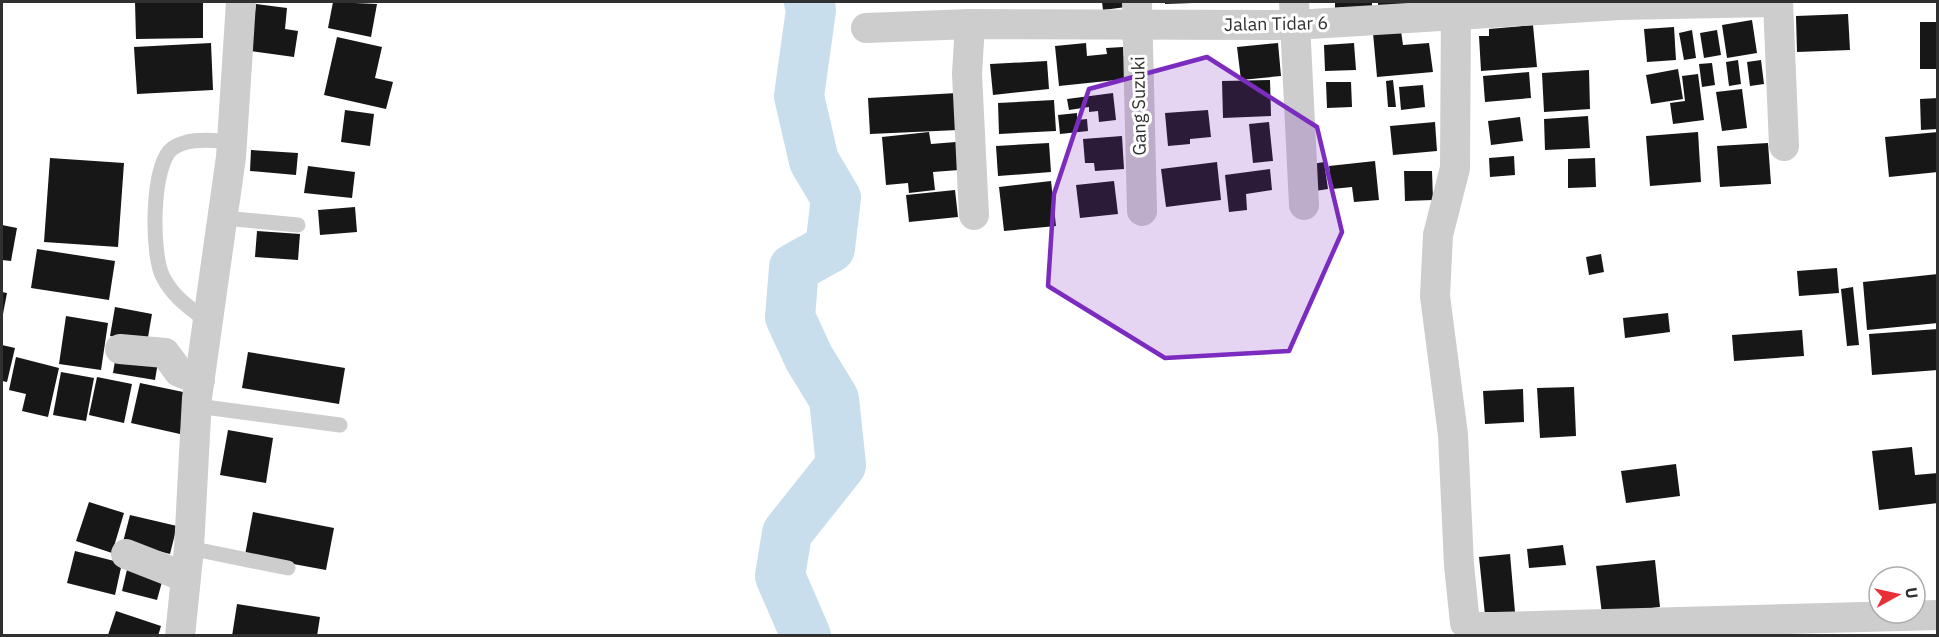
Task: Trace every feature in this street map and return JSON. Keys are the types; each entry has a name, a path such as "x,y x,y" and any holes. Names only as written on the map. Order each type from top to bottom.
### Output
{"street":[{"path":"180,636 189,548 198,393 232,141 241,2"},
{"name":"Jalan Tidar 6","path":"866,28 1137,13 1295,13 1620,3 1773,2"},
{"path":"1779,2 1784,146"},
{"path":"1456,8 1455,168 1438,235 1435,296 1453,435 1459,565 1465,623 1475,627 1752,628 1938,615"},
{"name":"Gang Suzuki","path":"1137,13 1142,211"},
{"path":"1295,13 1304,205"},
{"path":"970,24 967,74 974,215"},
{"path":"120,350 165,353 178,372 198,393"},
{"path":"126,554 185,577"}],"lane":[{"path":"208,322 178,299 161,274 155,250 157,196 163,165 171,150 187,141 232,141"},
{"path":"223,218 298,225"},
{"path":"198,393 339,425"},
{"path":"189,548 288,568"}],"highlighted area":[{"path":"1207,57 1317,127 1342,232 1289,351 1165,358 1048,286 1054,194 1089,89"}],"building":[{"path":"135,2 203,2 203,38 136,39"},
{"path":"333,2 377,4 371,37 328,28"},
{"path":"1102,2 1133,2 1134,6 1103,10"},
{"path":"1165,2 1193,2 1193,3 1165,4"},
{"path":"1335,2 1372,2 1372,6 1335,8"},
{"path":"1378,2 1432,2 1433,6 1378,10"},
{"path":"256,4 287,8 285,29 298,31 294,57 250,51"},
{"path":"1848,14 1850,50 1797,52 1796,16"},
{"path":"1752,20 1757,53 1727,58 1722,25"},
{"path":"1920,22 1938,22 1938,69 1920,69"},
{"path":"1533,25 1537,67 1481,71 1479,36 1489,36 1489,29"},
{"path":"1674,27 1676,60 1647,62 1644,29"},
{"path":"1692,30 1696,58 1684,60 1679,33"},
{"path":"1717,30 1721,55 1704,58 1700,33"},
{"path":"1401,31 1403,45 1429,43 1433,72 1377,77 1373,33"},
{"path":"337,37 382,47 375,78 393,82 386,109 324,95"},
{"path":"211,43 213,90 137,94 134,47"},
{"path":"1086,43 1087,56 1107,54 1106,48 1123,47 1126,79 1059,86 1055,46"},
{"path":"1278,43 1281,76 1241,80 1237,47"},
{"path":"1354,43 1356,70 1325,71 1324,45"},
{"path":"1738,60 1741,84 1729,86 1726,62"},
{"path":"1761,60 1764,84 1750,86 1747,62"},
{"path":"1047,61 1049,89 993,95 990,64"},
{"path":"1712,63 1715,85 1702,87 1699,64"},
{"path":"1678,69 1683,99 1651,104 1646,75"},
{"path":"1589,70 1590,109 1544,112 1542,73"},
{"path":"1529,72 1531,98 1485,102 1483,76"},
{"path":"1698,74 1704,120 1673,124 1670,103 1685,101 1682,76"},
{"path":"1270,80 1271,116 1223,118 1222,81"},
{"path":"1393,80 1396,107 1388,107 1386,81"},
{"path":"1326,82 1351,82 1352,107 1327,108"},
{"path":"1423,85 1425,107 1401,110 1399,87"},
{"path":"1742,89 1747,128 1722,131 1716,92"},
{"path":"957,93 958,130 870,134 868,98"},
{"path":"1113,93 1116,120 1099,122 1098,111 1089,112 1089,107 1069,110 1067,99"},
{"path":"1938,98 1938,129 1921,130 1920,99"},
{"path":"1054,100 1056,131 999,134 998,103"},
{"path":"345,110 374,114 370,146 341,142"},
{"path":"1208,110 1211,137 1190,139 1190,144 1168,146 1165,113"},
{"path":"1077,113 1077,120 1087,119 1088,131 1060,134 1058,115"},
{"path":"1588,116 1590,148 1545,150 1544,119"},
{"path":"1520,117 1523,141 1491,145 1488,121"},
{"path":"1269,122 1273,161 1253,163 1249,124"},
{"path":"1435,122 1437,151 1393,155 1390,126"},
{"path":"929,132 931,144 956,142 959,170 933,172 935,190 909,193 908,183 886,185 882,137"},
{"path":"1698,132 1701,182 1650,186 1646,136"},
{"path":"1938,132 1938,172 1889,177 1885,137"},
{"path":"1122,136 1124,169 1095,171 1094,163 1085,163 1083,139"},
{"path":"1049,143 1051,172 998,176 996,146"},
{"path":"1768,143 1771,184 1720,187 1717,146"},
{"path":"251,150 298,153 296,175 250,171"},
{"path":"1514,156 1515,175 1490,177 1489,158"},
{"path":"50,158 124,163 118,247 44,242"},
{"path":"1595,158 1596,187 1568,188 1568,159"},
{"path":"1375,161 1379,200 1354,202 1352,187 1332,189 1329,166"},
{"path":"1217,162 1221,200 1166,207 1161,169"},
{"path":"1324,162 1328,189 1315,191 1312,164"},
{"path":"308,166 355,172 352,198 304,193"},
{"path":"1270,169 1272,190 1246,194 1247,210 1229,212 1225,175"},
{"path":"1404,171 1432,171 1433,200 1405,201"},
{"path":"1051,181 1056,226 1004,231 999,187"},
{"path":"1114,181 1118,214 1080,218 1076,185"},
{"path":"955,190 958,217 909,222 906,195"},
{"path":"355,207 357,232 320,235 318,210"},
{"path":"2,225 17,228 11,261 2,260"},
{"path":"257,231 300,234 298,260 255,257"},
{"path":"37,249 115,261 109,300 31,288"},
{"path":"1601,254 1604,272 1589,275 1586,257"},
{"path":"1837,268 1839,293 1799,296 1797,271"},
{"path":"1938,274 1938,323 1867,330 1863,282"},
{"path":"1853,287 1859,345 1847,346 1841,289"},
{"path":"2,292 7,293 3,314 2,314"},
{"path":"115,307 152,314 147,343 110,336"},
{"path":"1668,313 1670,332 1625,338 1623,318"},
{"path":"66,316 108,323 101,370 59,364"},
{"path":"1938,329 1938,370 1872,375 1869,334"},
{"path":"1802,330 1804,356 1734,361 1732,335"},
{"path":"2,345 15,348 7,382 2,381"},
{"path":"248,352 345,368 339,404 242,388"},
{"path":"116,355 158,362 155,380 113,373"},
{"path":"16,357 59,368 48,417 22,411 26,394 9,390"},
{"path":"61,372 94,378 86,421 53,415"},
{"path":"97,377 132,384 124,423 89,415"},
{"path":"140,383 188,393 180,434 131,423"},
{"path":"1574,387 1576,436 1540,438 1537,388"},
{"path":"1523,389 1524,422 1485,424 1483,391"},
{"path":"228,430 273,438 266,483 220,475"},
{"path":"1912,447 1915,475 1938,473 1938,503 1879,510 1872,451"},
{"path":"1676,464 1680,496 1626,503 1621,471"},
{"path":"89,502 124,513 112,553 76,541"},
{"path":"253,512 334,528 326,570 245,555"},
{"path":"130,515 177,526 170,554 123,542"},
{"path":"1563,545 1566,565 1529,568 1527,549"},
{"path":"75,551 122,563 115,595 67,583"},
{"path":"1510,554 1515,612 1485,615 1479,557"},
{"path":"1655,560 1660,607 1602,614 1596,566"},
{"path":"129,561 165,571 157,600 122,591"},
{"path":"237,604 320,617 317,636 232,636"},
{"path":"116,611 161,626 158,636 108,635"}],"waterway":[{"path":"806,636 780,576 787,533 841,465 834,399 809,358 790,317 794,268 830,248 836,198 814,161 799,96 811,10 809,2"}]}
